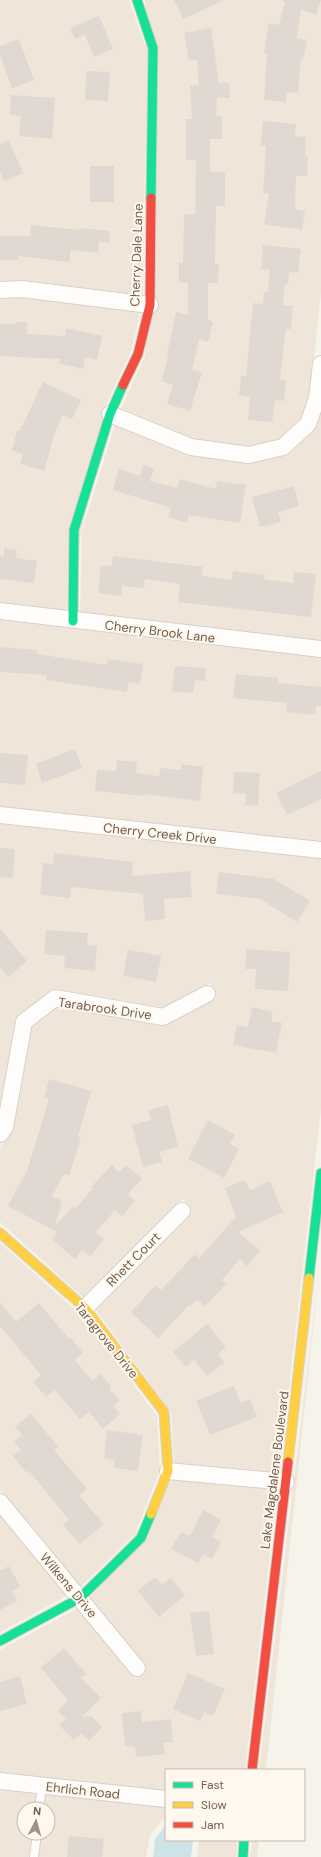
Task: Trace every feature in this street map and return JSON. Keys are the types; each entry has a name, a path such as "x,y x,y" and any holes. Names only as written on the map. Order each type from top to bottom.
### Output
{"street":[{"name":"Cherry Dale Lane","path":"73,621 74,530 110,414 138,354 150,305 153,48 143,14 137,0"},
{"path":"0,290 22,288 150,305"},
{"path":"110,414 191,447 250,455 283,447 308,424 317,398 321,364"},
{"name":"Cherry Brook Lane","path":"0,611 73,621 321,649"},
{"name":"Cherry Creek Drive","path":"0,815 321,850"},
{"name":"Tarabrook Drive","path":"0,1134 5,1127 24,1022 55,998 163,1017 207,994"},
{"name":"Lake Magdalene Boulevard","path":"252,1769 321,1173"},
{"name":"Rhett Court","path":"85,1308 182,1211"},
{"name":"Taragrove Drive","path":"0,1233 85,1308 164,1412 168,1471 141,1538 80,1598 0,1641"},
{"path":"168,1471 286,1482"},
{"name":"Wilkens Drive","path":"0,1502 137,1668"},
{"name":"Ehrlich Road","path":"0,1781 165,1799"},
{"path":"243,1857 244,1841"}],"lane":[{"path":"40,1801 42,1785"},
{"path":"34,1857 36,1841"}],"shaded area":[{"path":"0,0 129,0 146,49 143,296 22,280 0,281"},
{"path":"145,0 321,0 321,293 310,397 302,419 280,440 249,447 192,439 121,409 145,356"},
{"path":"21,297 140,312 131,351 107,403 66,611 0,603 0,298"},
{"path":"321,410 321,641 80,613 82,531 115,424 188,455 248,463 288,454 313,430"},
{"path":"0,620 321,657 321,842 0,807"},
{"path":"0,824 321,858 321,1109 279,1474 174,1464 171,1412 95,1309 192,1211 183,1199 84,1298 0,1222 0,1147 10,1132 30,1027 57,1007 162,1025 217,998 211,983 162,1008 56,990 20,1015 0,1113"},
{"path":"0,1243 80,1314 157,1416 160,1470 135,1534 80,1587 0,1490"},
{"path":"320,1264 266,1769 259,1769"},
{"path":"172,1480 277,1490 245,1769 165,1769 165,1819 162,1820 150,1835 146,1857 0,1857 0,1650 78,1608 136,1679 147,1668 90,1599"},
{"path":"0,1514 68,1595 0,1632"},
{"path":"165,1826 165,1841 193,1841 191,1857 153,1857 155,1839"},
{"path":"199,1841 237,1841 236,1857 197,1857"},
{"path":"252,1841 259,1841 257,1857 250,1857"}],"building":[{"path":"174,0 224,0 183,19"},
{"path":"280,0 321,0 316,15 301,9 297,38 307,40 303,60 301,59 298,93 287,92 286,102 264,100 267,54 264,53 269,23 279,25 285,2"},
{"path":"99,16 113,49 94,57 85,35 75,39 70,28"},
{"path":"211,28 219,83 229,83 230,98 217,97 216,116 222,117 222,139 210,139 210,172 225,172 225,206 216,206 215,264 219,264 218,283 208,283 208,320 213,322 208,342 199,339 192,370 202,372 190,411 167,404 173,385 161,381 169,355 167,355 176,312 188,315 188,283 179,282 179,263 183,263 184,214 195,215 196,160 186,160 186,119 192,119 190,86 199,85 197,59 189,61 184,33"},
{"path":"19,39 34,80 12,88 0,55 0,46"},
{"path":"86,71 110,72 108,101 85,100"},
{"path":"11,95 55,98 52,139 19,136 21,116 10,115"},
{"path":"263,121 296,124 295,136 306,137 305,157 308,157 307,176 296,176 295,209 305,211 302,230 264,224 269,193 263,193 266,146 261,145"},
{"path":"9,140 23,173 4,181 0,172 0,144"},
{"path":"90,166 114,166 114,202 90,202"},
{"path":"31,225 110,231 109,243 99,242 98,253 71,250 69,262 18,256 18,260 0,260 0,236 30,236"},
{"path":"263,245 301,249 298,273 289,272 288,284 285,284 283,305 293,306 291,329 286,329 280,379 286,380 284,401 275,400 272,422 248,420 250,397 239,395 241,376 246,376 253,303 263,304 264,292 268,292 270,270 261,269"},
{"path":"16,322 27,322 27,334 65,336 66,328 102,336 97,360 85,357 83,369 59,364 60,359 0,356 0,324 16,324"},
{"path":"43,382 81,400 72,419 63,415 55,432 44,471 20,464 23,454 12,450 17,431 20,431"},
{"path":"143,465 154,468 150,481 177,488 180,479 216,489 217,481 246,485 240,523 189,515 187,523 168,517 171,508 113,490 119,469 140,476"},
{"path":"294,486 299,506 278,512 281,522 260,527 252,497"},
{"path":"4,548 17,550 16,558 37,561 34,583 0,579 0,556 4,557"},
{"path":"113,556 203,567 202,576 232,580 233,571 265,575 264,579 293,583 294,572 316,574 311,617 178,602 180,584 145,579 144,588 122,586 121,596 98,593 101,565 112,566"},
{"path":"0,647 37,650 37,654 107,665 107,659 143,664 140,684 128,682 127,692 46,680 47,675 0,672"},
{"path":"175,666 206,668 205,681 195,680 193,693 172,691"},
{"path":"236,674 278,678 278,683 321,687 321,706 316,706 315,715 286,712 287,703 233,698"},
{"path":"75,749 82,768 42,783 36,764"},
{"path":"0,753 28,755 25,785 0,783"},
{"path":"117,760 137,762 136,773 159,776 160,768 181,770 181,764 203,767 200,801 144,794 144,796 95,791 97,770 116,771"},
{"path":"321,771 321,799 287,815 276,793"},
{"path":"234,772 260,773 258,806 245,805 246,794 233,793"},
{"path":"0,848 15,849 13,878 0,877"},
{"path":"54,853 133,862 132,876 190,871 192,897 164,899 165,919 145,921 143,894 71,887 70,898 40,895 43,863 53,864"},
{"path":"219,872 274,879 310,901 297,922 260,899 216,894"},
{"path":"0,929 27,961 8,977 0,967"},
{"path":"46,930 88,933 87,945 97,946 95,971 64,968 65,956 44,954"},
{"path":"247,949 290,952 288,991 255,989 256,969 245,969"},
{"path":"128,950 161,956 156,982 123,976"},
{"path":"252,1007 273,1012 271,1021 282,1023 276,1053 233,1045 237,1025 248,1027"},
{"path":"49,1079 91,1091 78,1136 81,1137 69,1176 64,1174 52,1196 62,1201 55,1226 73,1206 76,1208 93,1188 91,1187 112,1165 119,1172 126,1165 142,1179 128,1194 135,1201 122,1216 115,1210 96,1232 104,1239 90,1256 82,1250 75,1259 52,1239 57,1232 8,1206 27,1171 49,1099 44,1098"},
{"path":"168,1105 178,1147 159,1152 162,1162 143,1167 132,1125 151,1120 148,1110"},
{"path":"208,1120 235,1135 230,1144 239,1149 224,1178 188,1159"},
{"path":"245,1180 250,1190 270,1181 283,1212 238,1232 260,1251 247,1266 240,1259 222,1280 226,1284 205,1306 197,1299 190,1306 189,1305 158,1338 131,1312 156,1285 161,1290 195,1254 199,1258 236,1217 225,1188"},
{"path":"0,1302 16,1322 39,1303 69,1339 71,1338 83,1353 75,1360 92,1381 101,1374 111,1386 109,1389 120,1400 113,1406 120,1414 103,1429 89,1412 80,1419 55,1390 46,1397 33,1382 41,1375 0,1326"},
{"path":"207,1324 226,1347 218,1354 224,1362 207,1376 194,1360 186,1367 173,1352"},
{"path":"234,1386 241,1403 250,1399 257,1417 210,1435 196,1401"},
{"path":"31,1414 58,1447 54,1450 87,1489 79,1496 104,1524 80,1544 63,1525 69,1520 29,1471 27,1473 13,1456 21,1450 14,1442 22,1435 15,1427"},
{"path":"107,1430 143,1435 138,1471 114,1468 115,1460 104,1458"},
{"path":"203,1510 221,1520 212,1537 221,1542 212,1559 203,1555 198,1563 171,1549 181,1532 190,1536"},
{"path":"9,1566 20,1586 12,1591 17,1601 0,1610 0,1569 1,1570"},
{"path":"155,1577 162,1585 171,1578 185,1595 159,1617 138,1591"},
{"path":"209,1611 214,1654 196,1656 190,1613"},
{"path":"64,1648 86,1674 81,1678 101,1698 82,1717 91,1716 102,1727 89,1741 81,1733 74,1740 59,1725 66,1718 58,1711 68,1700 41,1668"},
{"path":"188,1673 225,1689 213,1716 204,1712 200,1721 173,1709"},
{"path":"20,1676 27,1704 0,1711 0,1682"},
{"path":"141,1711 142,1722 171,1719 173,1742 163,1743 165,1754 136,1757 135,1746 125,1747 122,1713"},
{"path":"69,1836 104,1839 102,1857 67,1857"}],"traffic: fast":[{"path":"137,0 153,48 151,198"},
{"path":"73,621 74,530 110,414 123,385"},
{"path":"309,1278 321,1173"},
{"path":"0,1641 80,1598 141,1538 151,1514"},
{"path":"243,1857 244,1841"}],"traffic: slow":[{"path":"0,1233 85,1308 164,1412 168,1471 151,1514"},
{"path":"288,1462 309,1278"}],"traffic: jam":[{"path":"123,385 138,354 150,305 151,198"},
{"path":"252,1769 288,1462"}]}
